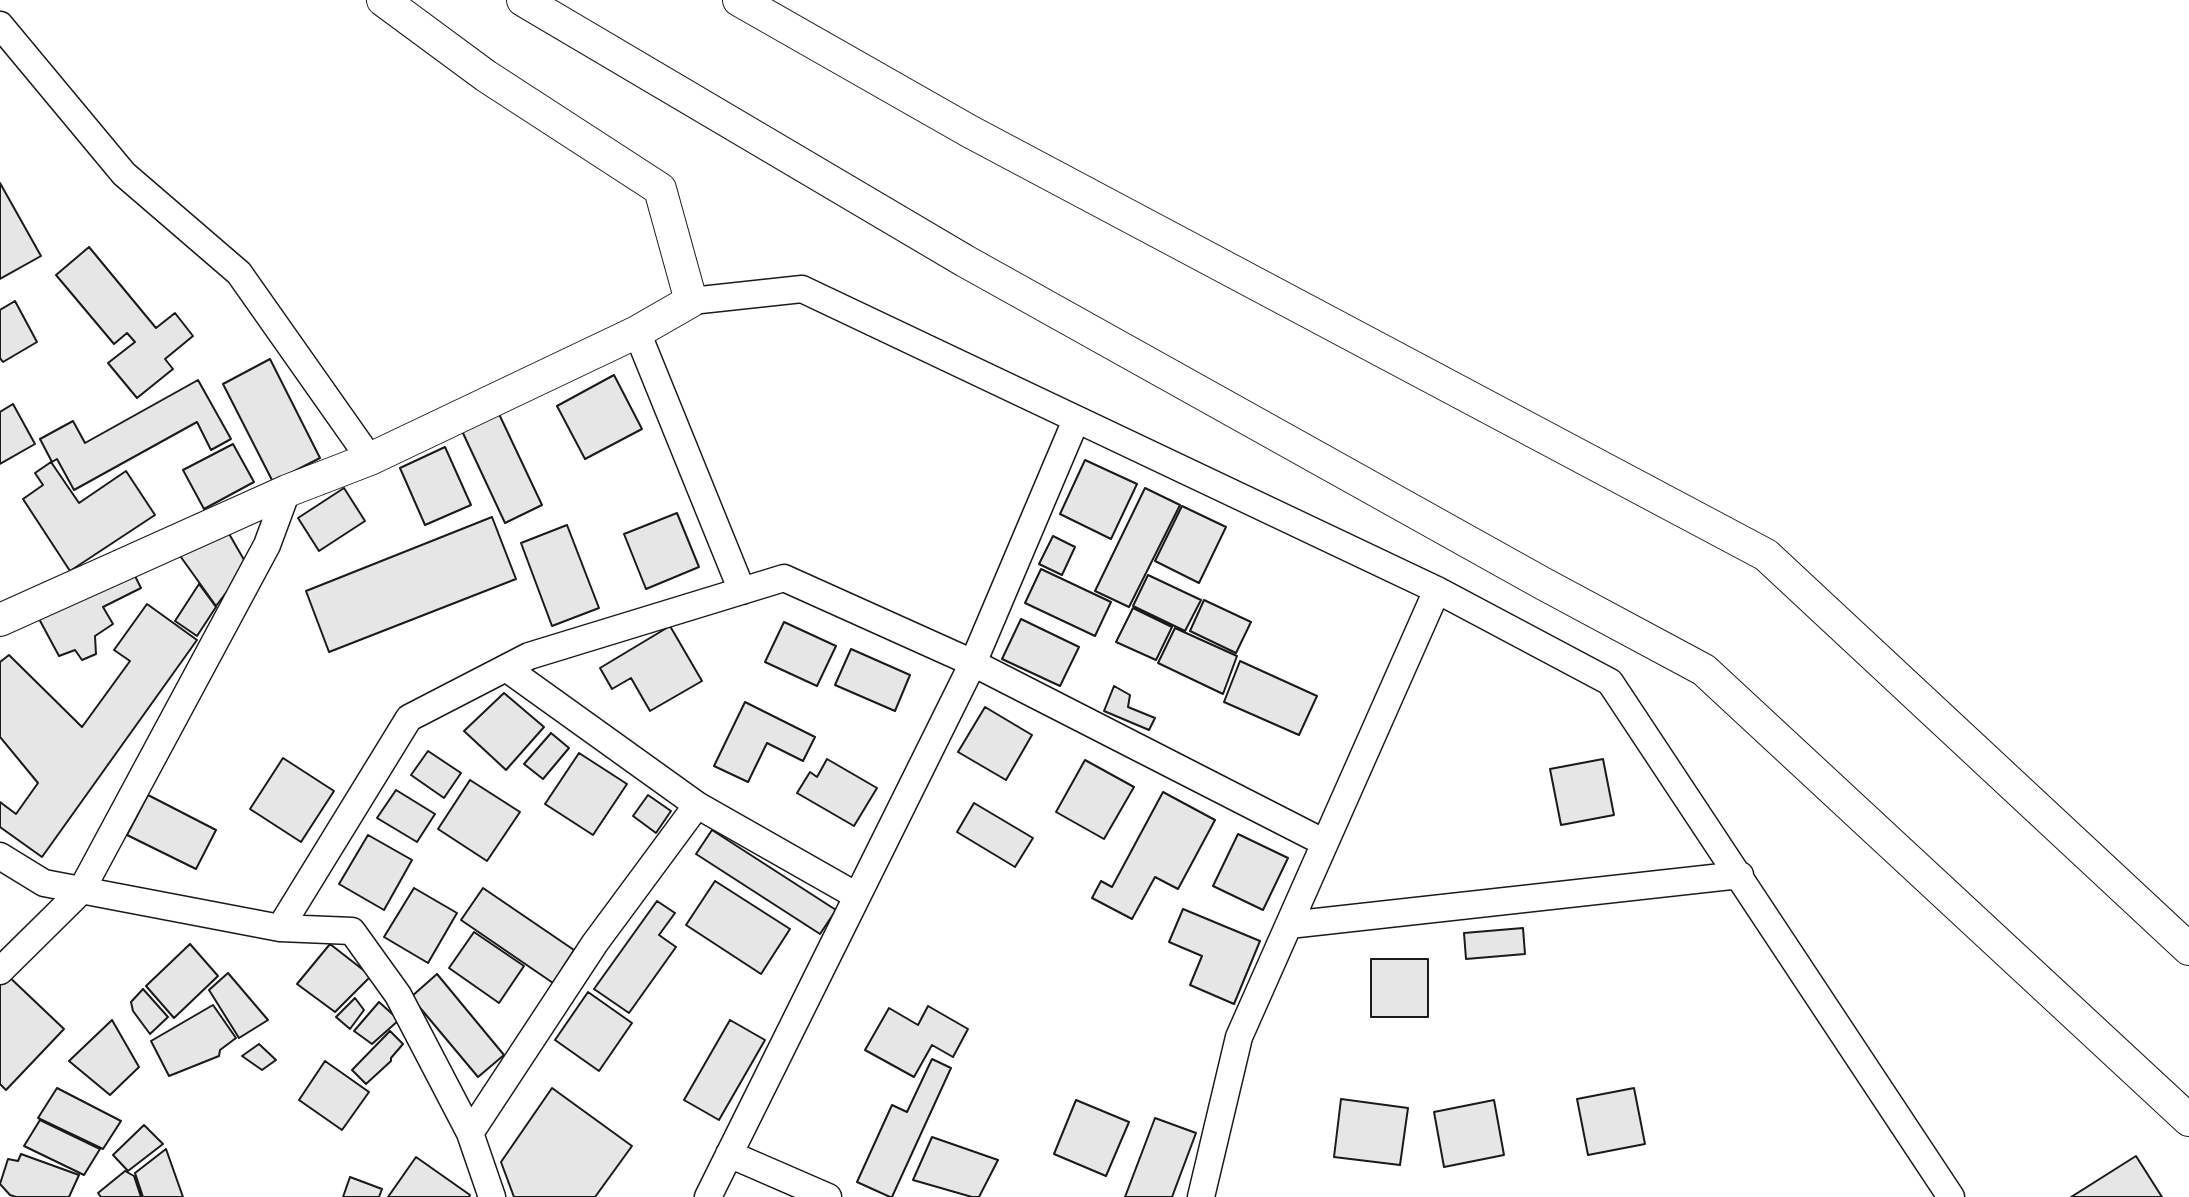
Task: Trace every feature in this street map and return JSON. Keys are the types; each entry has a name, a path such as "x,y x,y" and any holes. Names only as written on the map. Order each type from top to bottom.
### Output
{"street":[{"path":"383,0 486,76 660,189 691,301"},
{"path":"422,0 427,32"},
{"path":"523,0 965,261 1704,670 2189,1120"},
{"path":"739,0 968,131 1766,555 2189,949"},
{"path":"0,25 124,174 239,273 370,459"},
{"path":"0,620 287,491 370,459 638,331 691,301 802,289 1437,590 1610,682 1951,1197"},
{"path":"638,331 742,591"},
{"path":"708,1197 973,663 1076,420"},
{"path":"0,971 82,891 267,545 287,491"},
{"path":"280,928 409,718 529,656 784,578 973,663 1325,843"},
{"path":"1201,1197 1239,1037 1437,590"},
{"path":"506,668 697,805 857,896"},
{"path":"470,1133 595,943 697,805"},
{"path":"0,856 44,883 280,928 352,931 398,995 470,1133 492,1197"},
{"path":"1289,925 1740,875"},
{"path":"729,1154 828,1197"}],"building":[{"path":"0,183 41,256 0,279"},
{"path":"89,247 156,328 175,313 193,336 165,359 173,369 137,398 108,363 135,342 127,333 114,344 56,275"},
{"path":"15,301 37,342 3,362 0,358 0,310"},
{"path":"270,359 320,458 273,482 223,384"},
{"path":"614,375 642,429 585,459 557,406"},
{"path":"198,380 231,439 211,450 197,422 74,490 57,459 52,462 40,439 73,421 85,443"},
{"path":"13,404 35,444 0,464 0,412"},
{"path":"499,414 542,505 505,523 462,431"},
{"path":"233,444 254,482 204,509 183,470"},
{"path":"445,447 471,505 425,525 400,468"},
{"path":"1085,460 1137,484 1111,539 1060,514"},
{"path":"51,462 79,503 126,471 155,515 70,571 23,499 43,485 35,473"},
{"path":"344,488 365,521 319,551 298,518"},
{"path":"1145,488 1180,505 1129,607 1095,591"},
{"path":"1182,506 1226,527 1199,583 1155,561"},
{"path":"677,513 699,567 646,589 624,534"},
{"path":"492,517 516,579 329,652 306,591"},
{"path":"567,525 599,608 552,626 521,543"},
{"path":"228,532 247,565 216,606 178,553"},
{"path":"1053,536 1075,547 1062,575 1039,564"},
{"path":"1041,569 1111,602 1095,636 1025,603"},
{"path":"133,572 141,588 103,607 113,624 95,636 96,654 82,660 75,650 59,656 38,617"},
{"path":"1148,575 1201,600 1185,631 1133,606"},
{"path":"199,584 216,607 197,636 175,621"},
{"path":"1204,600 1251,622 1236,653 1190,631"},
{"path":"147,604 197,640 42,857 0,827 0,802 16,814 38,783 0,737 0,662 9,655 82,727 130,661 114,650"},
{"path":"1133,608 1172,627 1156,660 1116,642"},
{"path":"1021,619 1079,647 1060,686 1002,659"},
{"path":"784,622 836,646 817,686 765,662"},
{"path":"670,626 702,681 650,711 631,678 612,689 600,668"},
{"path":"1175,628 1237,656 1223,694 1158,663"},
{"path":"851,649 910,675 895,711 835,685"},
{"path":"1240,661 1317,696 1299,735 1224,702"},
{"path":"1114,686 1130,695 1128,707 1155,718 1149,730 1104,711"},
{"path":"504,693 544,727 506,770 464,731"},
{"path":"745,702 815,737 803,761 767,743 748,782 714,766"},
{"path":"985,707 1032,735 1006,780 958,752"},
{"path":"551,733 569,748 543,779 524,764"},
{"path":"428,751 461,773 444,798 411,775"},
{"path":"579,753 627,784 593,835 545,804"},
{"path":"283,758 334,791 301,842 250,809"},
{"path":"827,759 877,788 854,826 797,793 810,772 817,777"},
{"path":"1603,759 1614,815 1561,825 1550,769"},
{"path":"1085,760 1134,787 1104,839 1056,812"},
{"path":"470,780 520,812 487,861 438,829"},
{"path":"396,790 435,814 417,842 377,818"},
{"path":"1163,792 1215,820 1178,889 1155,877 1132,919 1092,898 1101,881 1112,887"},
{"path":"148,795 216,830 196,869 127,835"},
{"path":"648,795 671,811 656,833 633,816"},
{"path":"974,803 1033,838 1015,867 957,832"},
{"path":"712,830 836,910 820,934 696,854"},
{"path":"1238,834 1288,858 1263,910 1213,886"},
{"path":"368,835 412,860 384,910 339,884"},
{"path":"715,881 790,929 761,974 686,925"},
{"path":"414,888 457,913 428,963 384,937"},
{"path":"483,888 574,950 553,983 461,920"},
{"path":"657,901 675,913 659,935 676,947 629,1013 594,989"},
{"path":"1183,909 1260,941 1234,1004 1190,985 1202,956 1169,942"},
{"path":"1523,928 1525,954 1466,959 1464,933"},
{"path":"474,932 524,966 499,1003 449,968"},
{"path":"190,944 218,976 174,1018 146,986"},
{"path":"330,944 371,976 335,1012 297,984"},
{"path":"1371,959 1428,959 1428,1017 1371,1017"},
{"path":"4,972 64,1029 6,1090 0,1084 0,977"},
{"path":"228,973 268,1020 239,1038 209,990"},
{"path":"437,974 504,1055 478,1077 411,997"},
{"path":"143,989 168,1017 150,1034 133,1011 131,1002"},
{"path":"588,992 632,1023 599,1071 555,1040"},
{"path":"355,998 364,1010 350,1029 336,1017"},
{"path":"379,1002 399,1020 372,1044 354,1031"},
{"path":"213,1005 236,1038 220,1050 219,1056 169,1076 151,1041"},
{"path":"928,1006 968,1029 953,1057 932,1045 914,1077 865,1050 889,1008 918,1025"},
{"path":"112,1020 139,1067 110,1095 69,1061"},
{"path":"730,1020 765,1040 719,1120 684,1100"},
{"path":"390,1031 403,1044 391,1061 366,1084 352,1070"},
{"path":"259,1044 276,1060 262,1070 242,1056"},
{"path":"932,1059 951,1068 890,1197 857,1182 892,1105 907,1112"},
{"path":"325,1061 369,1092 342,1130 299,1100"},
{"path":"57,1088 121,1121 103,1149 38,1118"},
{"path":"552,1088 632,1146 595,1197 514,1197 501,1162"},
{"path":"1634,1088 1645,1144 1588,1155 1577,1099"},
{"path":"1341,1099 1408,1108 1400,1165 1334,1157"},
{"path":"1076,1100 1129,1122 1106,1176 1054,1154"},
{"path":"1494,1100 1504,1155 1444,1167 1434,1112"},
{"path":"1155,1118 1196,1133 1172,1197 1125,1197"},
{"path":"40,1120 100,1149 84,1175 24,1146"},
{"path":"144,1125 163,1144 128,1171 113,1155"},
{"path":"932,1137 998,1160 979,1197 913,1180"},
{"path":"166,1149 183,1197 143,1197 135,1173"},
{"path":"21,1154 79,1175 69,1197 10,1195 0,1184 8,1159 18,1161"},
{"path":"2136,1156 2162,1197 2071,1197"},
{"path":"416,1157 470,1195 469,1197 388,1197"},
{"path":"125,1171 134,1176 141,1197 101,1197 98,1193"},
{"path":"350,1177 382,1189 379,1197 343,1197"}]}
